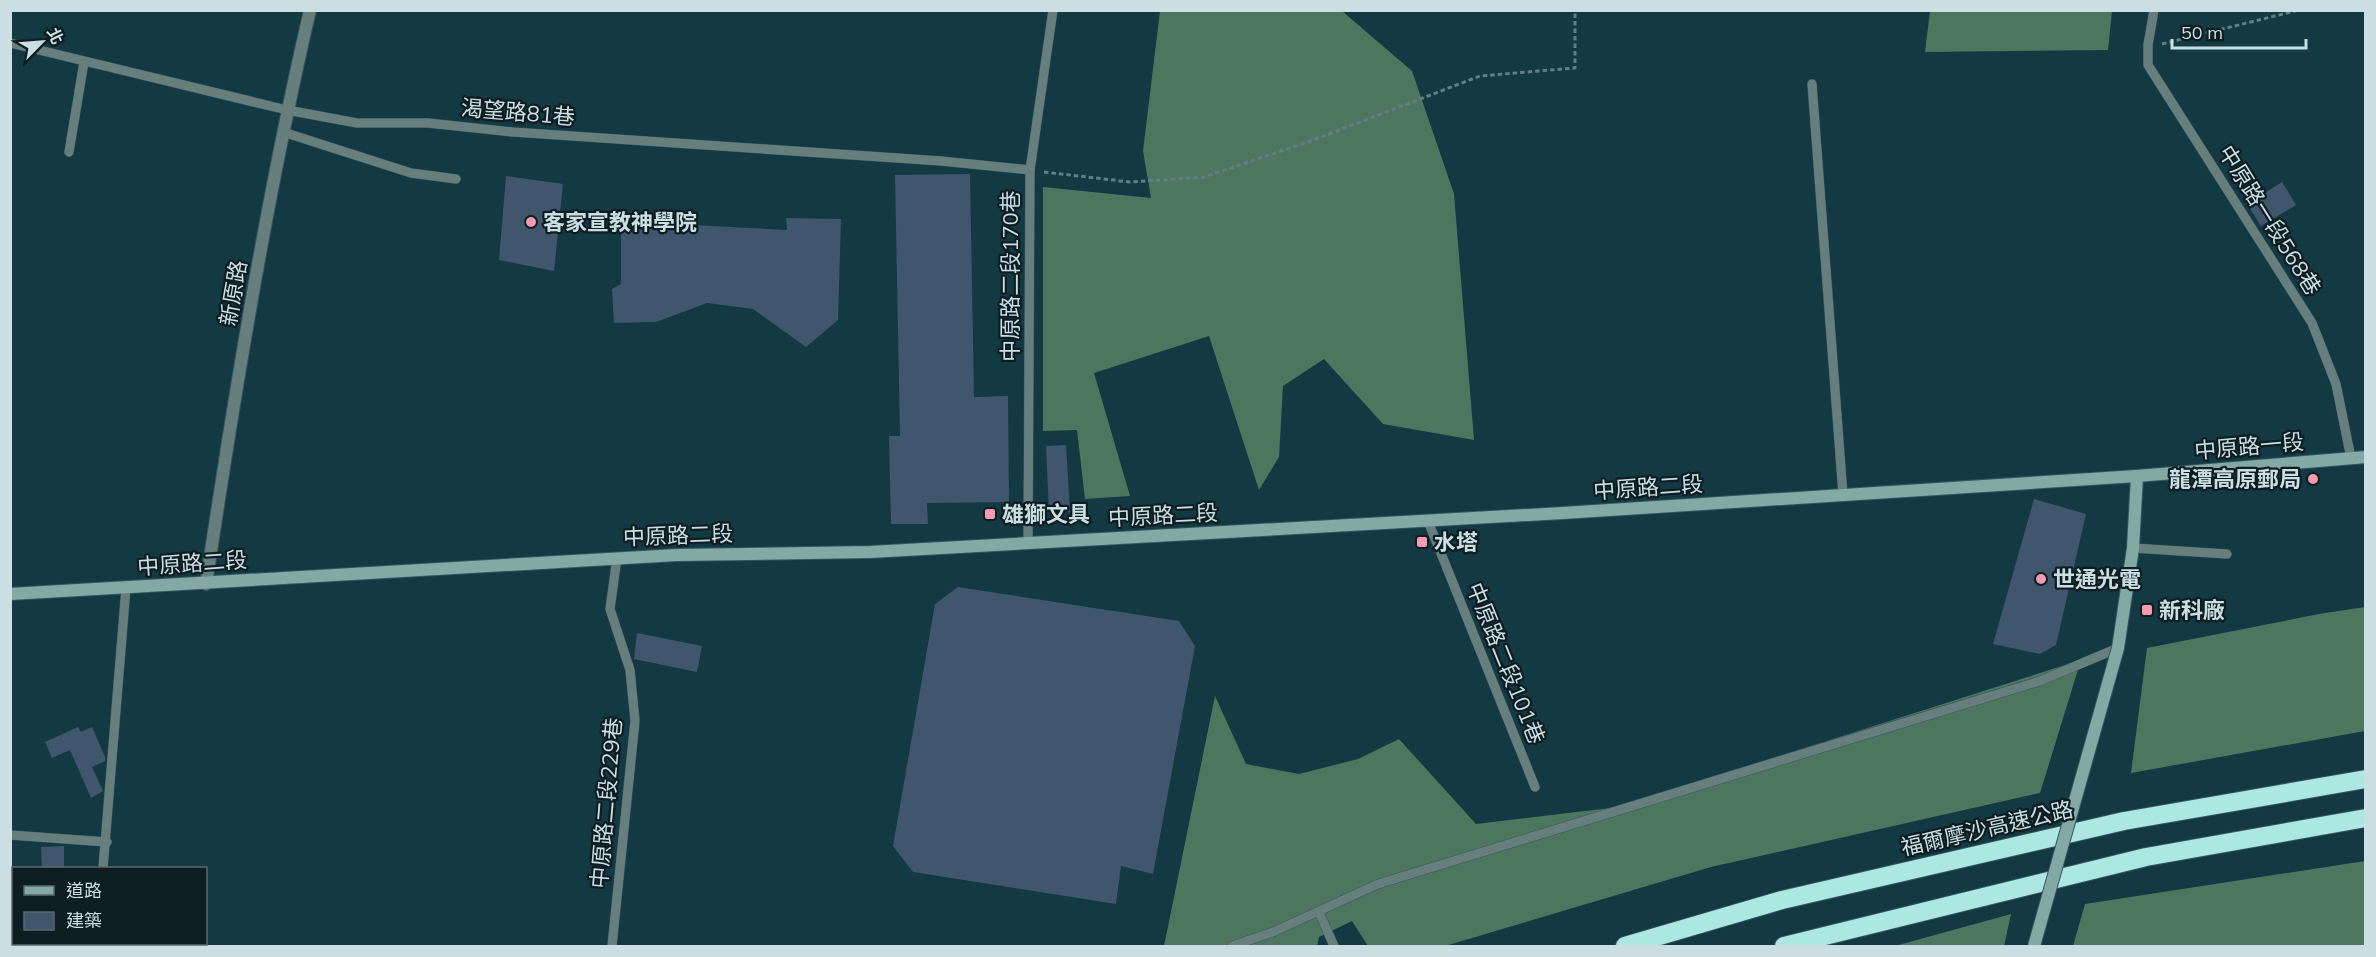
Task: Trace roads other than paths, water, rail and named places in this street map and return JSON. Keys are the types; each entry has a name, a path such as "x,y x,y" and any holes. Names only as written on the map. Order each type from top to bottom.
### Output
{"highway":[{"name":"福爾摩沙高速公路","path":"1625,946 1782,900 2112,823 2366,779"},
{"path":"1784,946 2146,857 2366,818"}],"street":[{"name":"新原路","path":"206,584 230,429 283,132 310,10"},
{"name":"中原路一段","path":"2137,476 2366,457"},
{"name":"中原路二段","path":"10,594 617,558 870,552 1428,521 2137,476"},
{"path":"2034,946 2080,790 2118,648 2133,548 2137,476"}],"lane":[{"name":"中原路二段170巷","path":"1028,543 1030,170 1053,10"},
{"name":"中原路一段568巷","path":"2154,10 2148,45 2148,65 2312,322 2336,384 2351,458"},
{"name":"渴望路81巷","path":"10,43 287,110 357,123 428,123 525,133 941,160 1030,170"},
{"path":"69,152 84,62"},
{"path":"1812,84 1843,495"},
{"path":"283,132 411,173 456,179"},
{"name":"中原路二段101巷","path":"1428,521 1535,787"},
{"path":"2133,548 2227,554"},
{"name":"中原路二段229巷","path":"612,946 635,721 630,670 610,609 617,558"},
{"path":"103,867 126,588"},
{"path":"1232,946 1273,932 1378,884 2040,681 2118,648"},
{"path":"10,836 106,843"},
{"path":"1319,912 1334,946"}],"place":[{"name":"客家宣教神學院","path":"531,222"},
{"name":"龍潭高原郵局","path":"2313,479"},
{"name":"雄獅文具","path":"990,514"},
{"name":"水塔","path":"1422,542"},
{"name":"世通光電","path":"2041,579"},
{"name":"新科廠","path":"2147,610"}]}
